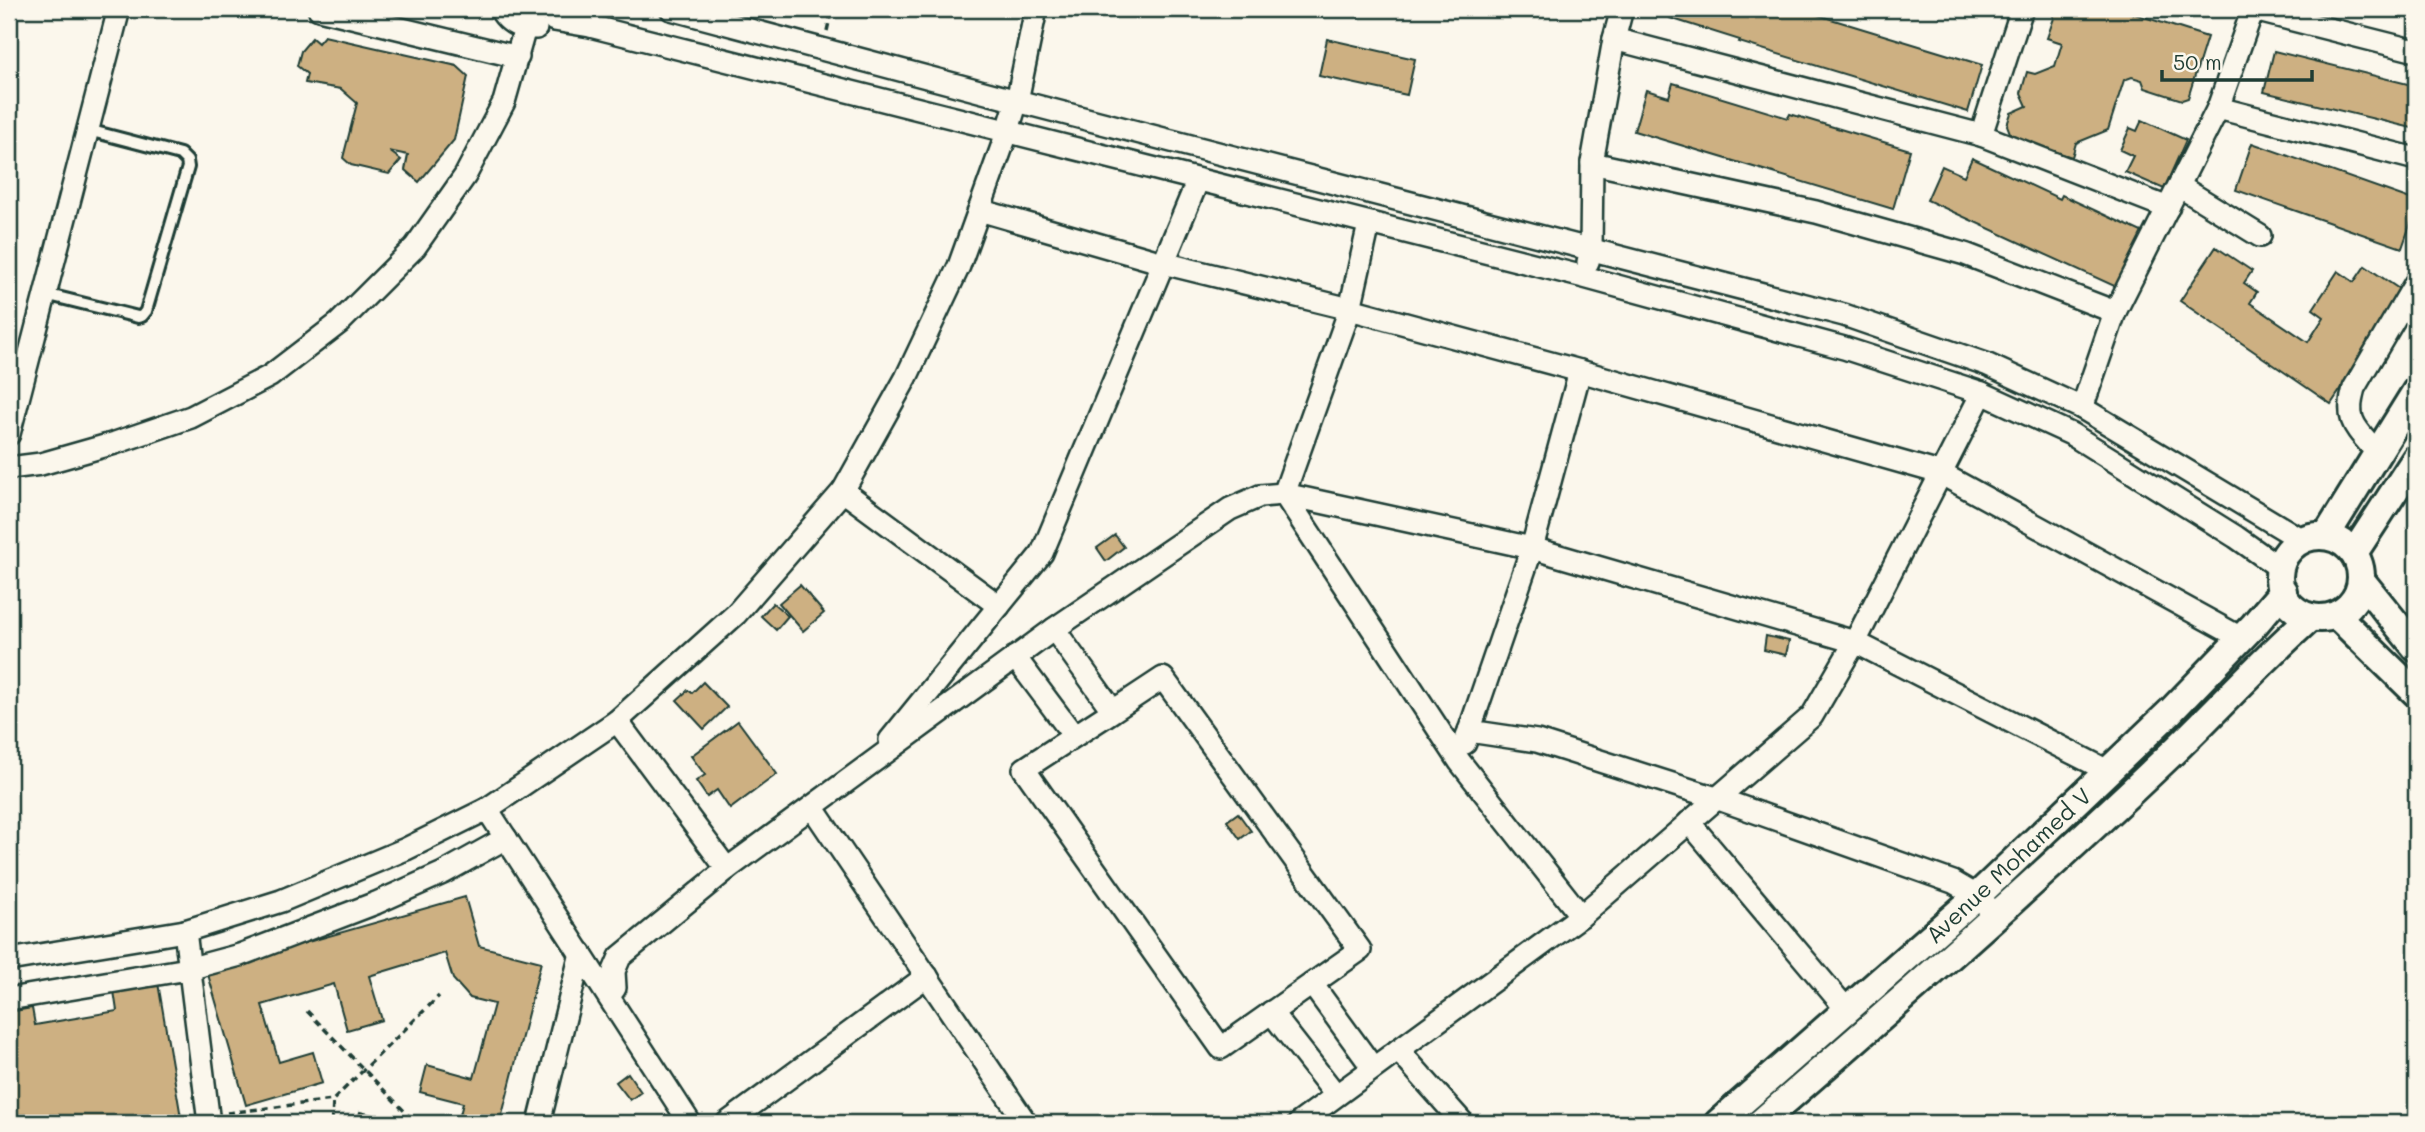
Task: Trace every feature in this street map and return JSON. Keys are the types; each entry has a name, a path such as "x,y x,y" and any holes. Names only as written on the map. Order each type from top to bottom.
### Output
{"street":[{"path":"9,434 119,9"},
{"path":"319,9 518,57"},
{"path":"499,9 504,17 525,28 546,25 558,14 590,26 1584,277 1844,348 1982,393 2071,434 2236,537 2281,580 2287,601 2298,611 2324,616 2416,693"},
{"path":"671,9 1844,316 1986,364 2082,408 2314,538 2344,543 2354,553 2360,565 2358,594 2348,607 2324,616"},
{"path":"9,960 185,931 293,896 406,849 487,809 617,721 736,614 843,491 906,378 959,266 1008,130 1017,101 1036,9"},
{"path":"1584,277 1591,249 1592,163 1614,39 1622,9"},
{"path":"1981,135 2022,9"},
{"path":"2082,408 2115,312 2218,108 2252,9 2416,51"},
{"path":"9,468 41,464 191,417 270,376 339,323 415,247 465,176 504,102 525,28"},
{"path":"1614,39 1981,135 2168,208"},
{"path":"2218,108 2416,159"},
{"path":"1592,163 1815,212 1965,254 2115,312"},
{"path":"871,763 1042,553 1198,180"},
{"path":"2179,186 2260,236"},
{"path":"979,210 1163,263 1350,309 1580,371 1940,473 2241,638"},
{"path":"1284,494 1350,309 1369,224"},
{"path":"2378,454 2353,422 2349,407 2354,388 2416,282"},
{"path":"1460,762 1532,548 1580,371"},
{"path":"2281,580 2291,548 2314,538 2378,454 2416,391"},
{"path":"1307,1121 1373,1068 1581,916 1812,716 1855,642 1982,393"},
{"path":"2354,553 2416,458"},
{"path":"843,491 999,606"},
{"path":"1284,494 1460,762 1581,916"},
{"path":"609,996 615,989 614,971 620,957 727,869 1054,629 1230,509 1260,496 1284,494 1532,548 1855,642 2108,771"},
{"name":"Avenue Mohamed V","path":"1718,1123 1977,896 2171,711 2241,638 2281,580"},
{"path":"2361,580 2416,648"},
{"name":"Avenue Mohamed V","path":"1760,1123 1997,916 2172,753 2280,645 2324,616"},
{"path":"1054,629 1113,711"},
{"path":"1015,657 1074,737"},
{"path":"1163,678 1360,950 1221,1048 1024,769 1074,737 1163,678"},
{"path":"617,721 727,869"},
{"path":"1469,731 1537,741 1716,798 1953,882 1977,896 1997,916"},
{"path":"812,807 1026,1123"},
{"path":"487,809 690,1123"},
{"path":"1689,822 1847,1010"},
{"path":"9,999 188,969 240,955 341,917 443,873 506,838"},
{"path":"185,931 208,1119"},
{"path":"539,1123 581,953"},
{"path":"727,1123 927,976"},
{"path":"1312,984 1373,1068"},
{"path":"1271,1012 1336,1096"},
{"path":"1398,1050 1463,1123"}],"lane":[{"path":"45,294 142,316 188,167 187,161 180,154 88,130"}],"path":[{"path":"208,1119 333,1100 439,996"},
{"path":"306,1011 416,1123"},
{"path":"332,1123 333,1100"}],"building":[{"path":"1673,9 1798,9 1982,65 1968,112 1739,42 1740,40 1670,18"},
{"path":"2050,9 2119,9 2207,37 2188,98 2182,100 2145,88 2142,80 2132,77 2124,80 2108,130 2076,143 2072,157 2012,138 2007,125 2011,113 2027,106 2021,93 2027,72 2035,74 2055,66 2062,43 2047,38 2054,18"},
{"path":"2384,9 2416,9 2416,18"},
{"path":"324,36 457,66 468,76 454,140 419,182 405,170 408,155 389,151 401,160 389,174 351,165 343,158 357,103 341,89 305,83 307,74 297,66 301,51 312,38 318,43"},
{"path":"1327,39 1415,59 1407,95 1319,76"},
{"path":"2274,51 2416,86 2416,129 2264,92"},
{"path":"1673,83 1788,118 1790,114 1910,150 1893,209 1634,131 1646,90 1669,97"},
{"path":"2142,120 2186,140 2164,189 2125,172 2133,156 2120,150 2130,128 2137,131"},
{"path":"2252,143 2416,201 2402,248 2236,190"},
{"path":"1972,158 2060,199 2062,195 2148,235 2123,290 1927,200 1942,166 1964,176"},
{"path":"2216,247 2252,271 2244,283 2257,292 2250,303 2308,342 2324,317 2313,309 2338,271 2354,282 2365,266 2405,293 2331,404 2180,301"},
{"path":"1115,535 1124,547 1106,561 1097,548"},
{"path":"800,585 824,613 803,631 779,603"},
{"path":"773,603 788,616 776,630 761,616"},
{"path":"1766,636 1789,641 1786,655 1764,650"},
{"path":"703,682 727,707 704,729 677,700 688,690 692,693"},
{"path":"738,721 777,774 730,809 717,790 707,797 696,781 705,775 691,756"},
{"path":"1238,813 1251,831 1240,839 1227,821"},
{"path":"465,897 479,946 541,962 500,1123 458,1123 463,1103 420,1092 427,1065 474,1078 494,1004 470,998 453,979 445,953 369,976 382,1020 347,1030 334,984 262,1005 279,1062 313,1052 322,1083 246,1105 207,971"},
{"path":"158,983 182,1123 10,1123 9,1012 32,1008 35,1025 117,1011 114,991"},
{"path":"628,1073 641,1092 630,1100 616,1082"},
{"path":"360,1112 391,1119 390,1123 357,1123"}]}
